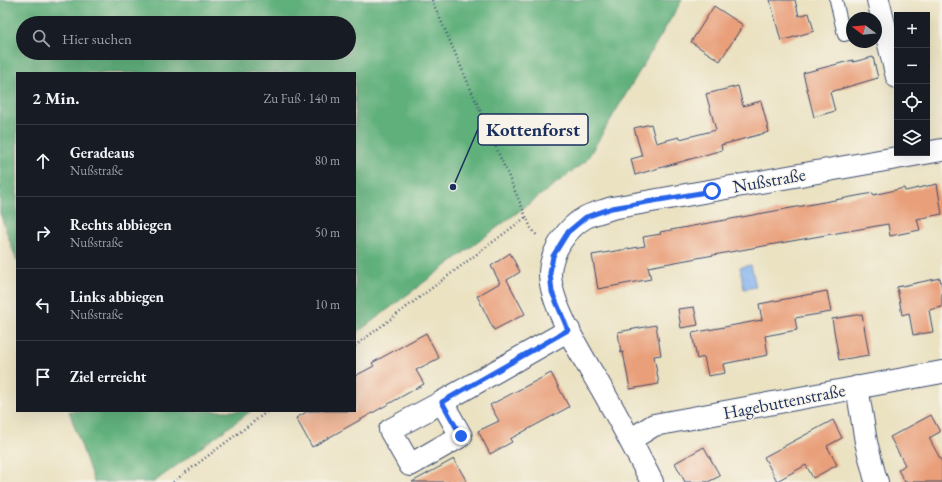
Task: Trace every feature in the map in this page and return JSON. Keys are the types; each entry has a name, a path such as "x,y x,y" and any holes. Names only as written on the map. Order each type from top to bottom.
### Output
{"street":[{"path":"878,0 879,12"},
{"path":"882,33 894,68"},
{"name":"Nußstraße","path":"930,152 942,150"},
{"name":"Nußstraße","path":"652,482 568,330 552,292 550,273 553,256 568,232 586,217 612,208 905,156"},
{"path":"442,402 568,330"},
{"name":"Hagebuttenstraße","path":"630,440 654,425 942,372"},
{"path":"857,387 866,442 877,482"}],"lane":[{"path":"836,0 844,35 846,34"}],"path":[{"path":"432,0 531,228 553,256"},
{"path":"356,345 526,217"},
{"path":"173,482 267,412"}],"green space":[{"path":"0,0 682,0 586,161 356,333 356,72 16,72 16,259 0,213"},
{"path":"69,412 250,412 154,482 94,482"}],"water":[{"path":"751,265 756,287 744,289 740,267"}],"building":[{"path":"770,0 795,0 799,16 809,13 814,31 781,41"},
{"path":"714,6 743,25 720,61 691,42"},
{"path":"873,57 878,78 830,92 835,111 814,117 803,73 853,60 853,62"},
{"path":"738,86 743,106 761,101 769,132 721,145 722,150 635,175 631,159 642,156 634,128 651,124 656,143 716,130 706,94"},
{"path":"937,184 942,214 917,219 920,230 890,236 888,224 648,267 651,279 598,289 592,255 645,246 643,237 661,234 660,232 873,193 873,195 904,188 905,191"},
{"path":"510,253 520,272 507,280 525,314 494,330 477,296 500,283 491,266"},
{"path":"940,278 942,288 942,307 929,310 933,332 913,335 909,313 902,315 897,287"},
{"path":"827,291 831,312 795,318 797,330 765,336 768,355 723,364 725,373 708,376 704,357 697,359 692,333 762,320 759,304"},
{"path":"694,307 698,325 681,328 678,309"},
{"path":"862,314 869,355 839,360 832,319"},
{"path":"656,325 661,355 654,356 659,384 630,389 623,352 621,353 618,332"},
{"path":"426,333 439,358 416,370 424,384 312,447 296,418 306,412 356,412 356,375 374,366 372,363"},
{"path":"551,373 569,407 510,439 512,442 490,454 478,431 499,421 490,405"},
{"path":"931,415 940,432 929,438 942,462 942,482 905,482 898,470 905,465 890,437"},
{"path":"833,420 842,438 827,446 837,465 813,478 806,465 777,481 764,457"},
{"path":"704,447 720,476 708,482 685,482 675,463"},
{"path":"454,459 467,482 412,482"}],"place":[{"name":"Kottenforst","path":"453,187"}],"route":[{"path":"461,436 442,402 568,330 552,292 550,273 553,256 568,232 586,217 612,208 712,191"}]}
